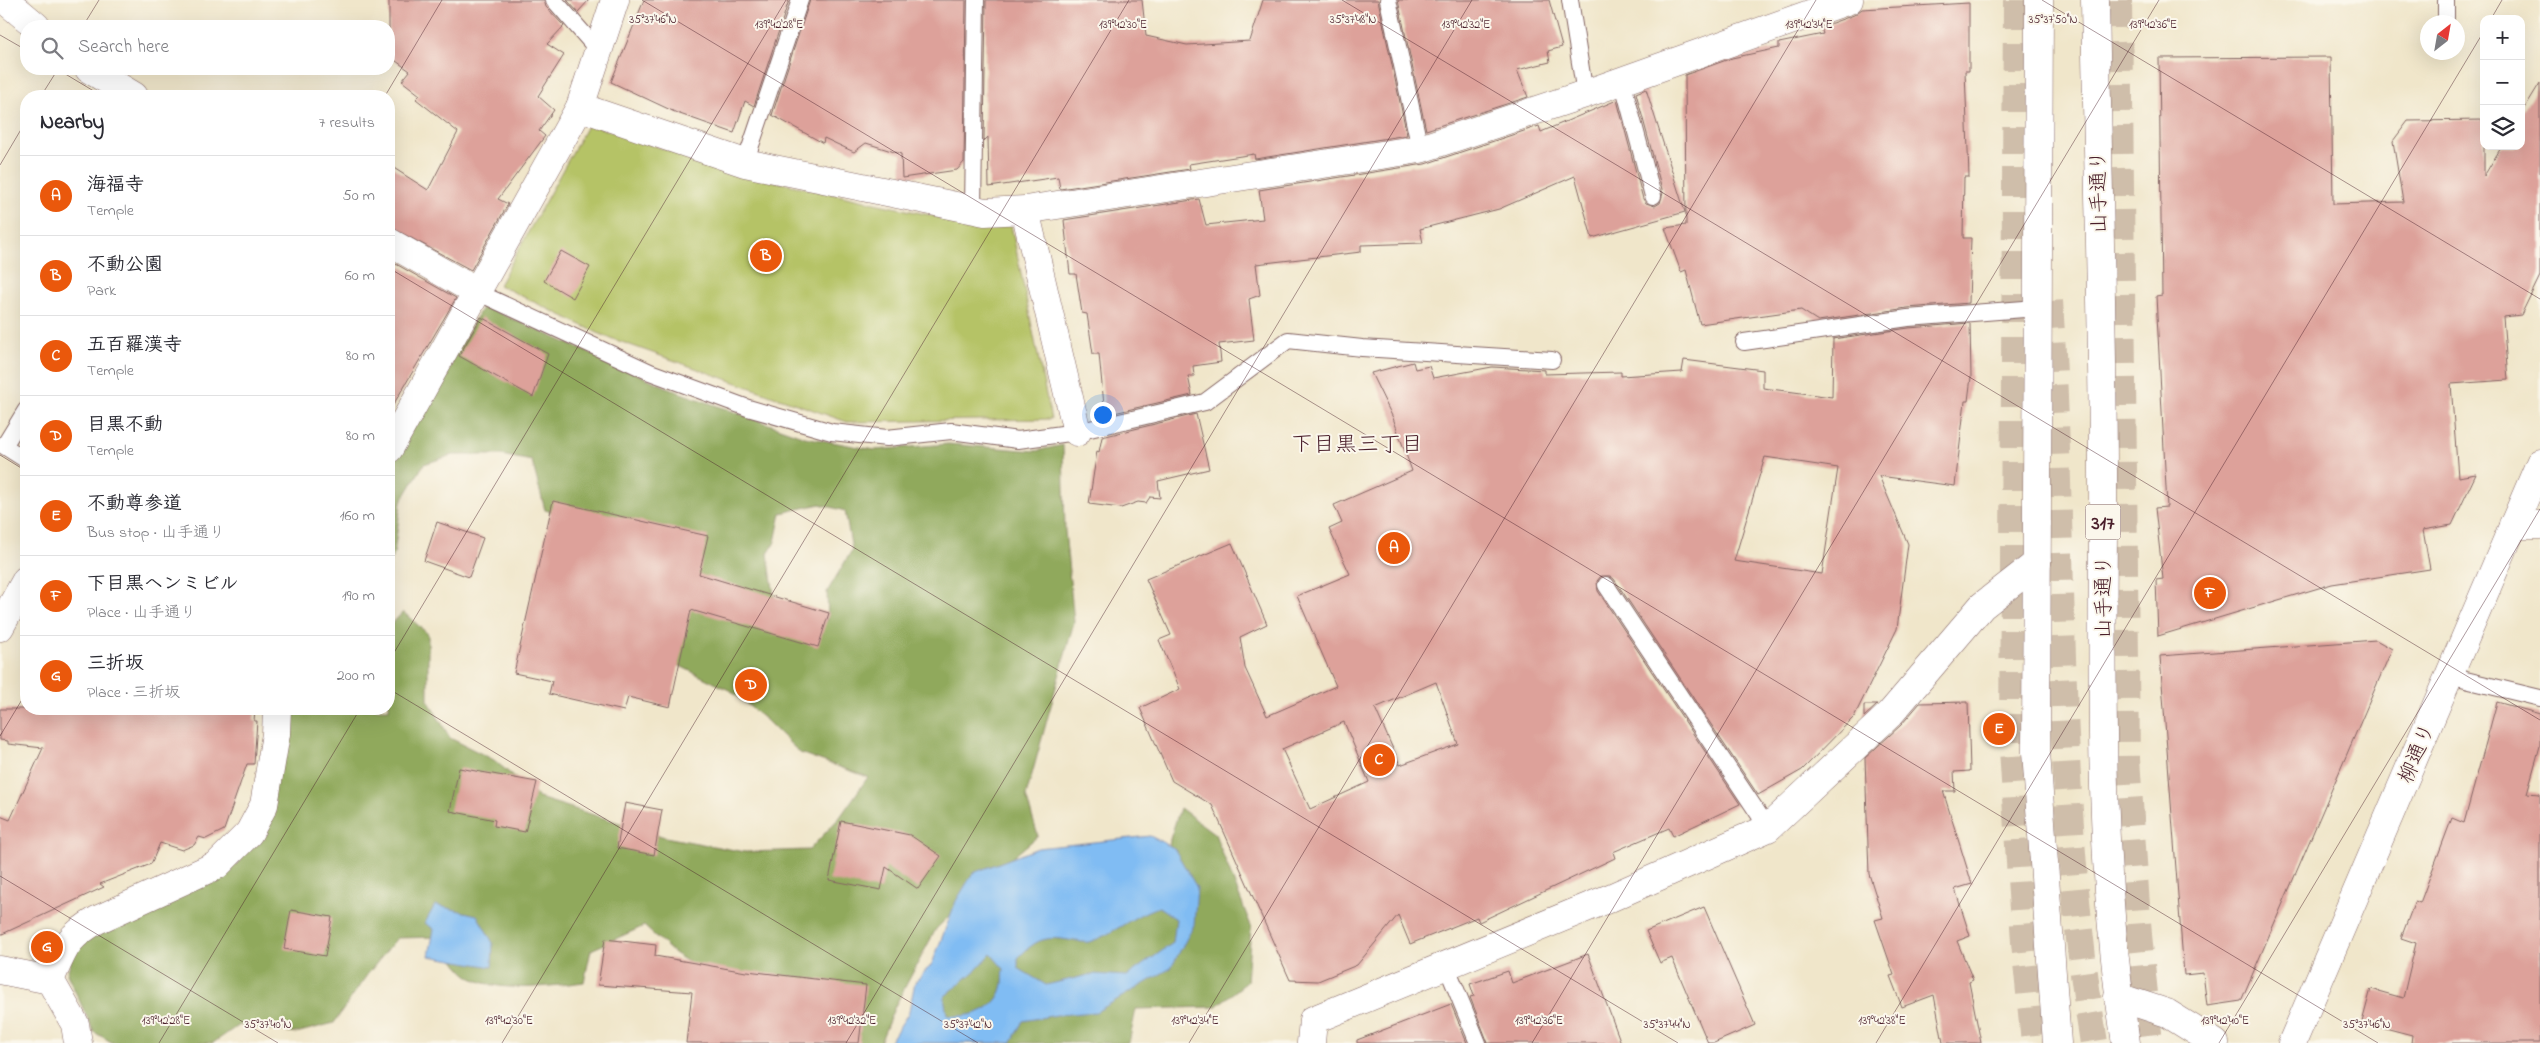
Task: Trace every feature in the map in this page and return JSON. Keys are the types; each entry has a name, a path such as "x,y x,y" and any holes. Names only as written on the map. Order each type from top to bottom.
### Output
{"street":[{"path":"5,0 29,20"},
{"path":"395,438 580,107 597,49 615,0"},
{"path":"580,107 745,163 986,212 1024,210 1420,148 1584,94 1849,0"},
{"path":"2039,0 2036,752 2057,1043"},
{"name":"山手通り","path":"2096,0 2104,757 2109,888 2118,998 2126,1043"},
{"path":"99,75 124,90"},
{"path":"1024,210 1077,432"},
{"path":"395,245 477,292"},
{"name":"柳通り","path":"2292,1043 2540,463"},
{"path":"2513,525 2540,526"},
{"path":"1311,1043 1313,1020 1610,898 1768,828 1890,714 1982,606 2037,563"},
{"path":"0,627 20,591"},
{"path":"50,980 67,942 81,930 97,920 217,865 249,833 264,805 276,734 277,715"},
{"path":"0,970 50,980 75,1024 78,1043"},
{"path":"2118,998 2167,1013 2215,1043"}],"lane":[{"path":"554,0 597,49"},
{"path":"745,163 800,0"},
{"path":"973,209 976,0"},
{"path":"1388,0 1420,148"},
{"path":"1570,0 1584,94"},
{"path":"2446,0 2446,15"},
{"path":"1622,80 1653,196"},
{"path":"477,292 650,372 748,408 832,432 887,438 951,431 1018,440 1077,432 1205,402 1288,340 1362,348 1552,360"},
{"path":"1744,342 1908,318 2037,308"},
{"path":"20,420 4,446 20,456"},
{"path":"1606,586 1768,828"},
{"path":"2449,676 2540,698"},
{"path":"1446,965 1478,1043"}],"green space":[{"path":"588,124 740,174 985,227 1011,225 1051,419 847,422 602,335 499,285"},
{"path":"483,306 678,392 805,437 875,450 948,444 1036,451 1063,445 1065,531 1074,622 1026,796 1038,836 988,878 936,929 895,1006 880,1043 833,1043 703,971 674,953 644,926 591,950 584,982 540,987 491,985 477,981 466,974 458,966 438,937 397,938 367,975 334,1023 296,1033 239,1025 213,1043 113,1043 94,1032 67,974 76,943 227,867 288,715 395,715 395,621 403,612 428,634 428,700 450,738 494,760 539,798 665,837 745,852 809,850 840,817 868,777 800,753 766,720 731,691 678,665 617,530 545,510 532,461 501,455 453,455 424,464 401,502 395,547 395,459","holes":["820,504 845,511 852,550 827,592 828,620 805,637 776,610 768,554 775,542 781,513"]},
{"path":"1180,808 1215,834 1251,926 1247,982 1215,1007 1136,1009 1129,1043 913,1043 937,972 1166,874 1170,839"}],"water":[{"path":"1150,836 1174,848 1197,888 1194,925 1171,968 1096,1012 1057,1015 1023,1021 1011,1043 889,1043 909,1012 915,982 932,964 956,901 973,873 1038,848","holes":["1159,907 1176,919 1173,943 1127,976 1093,974 1046,985 1018,968 1018,958 1037,942 1050,939 1089,942 1141,914","991,954 1004,969 1003,986 999,996 980,1012 963,1016 947,1015 944,997 977,969"]},
{"path":"435,905 477,915 493,943 492,967 429,956 434,929 425,923"}],"building":[{"path":"389,0 544,0 546,7 564,26 547,44 564,55 538,96 554,110 539,131 545,136 498,199 508,204 471,270 395,229 395,169 428,190 458,132 416,99 420,95 402,81 410,71 395,60 395,20 389,20"},
{"path":"567,0 589,0 578,12"},
{"path":"644,0 789,0 754,106 745,101 734,133 677,113 611,82"},
{"path":"810,0 966,0 964,162 957,170 902,178 901,154 866,143 854,152 824,138 823,143 772,115"},
{"path":"986,0 1142,0 1146,36 1187,45 1250,41 1263,0 1378,0 1407,135 1255,159 1254,154 1189,164 1190,169 1060,189 1058,177 989,187 988,137 984,141"},
{"path":"1398,0 1549,0 1562,47 1548,51 1550,62 1517,70 1528,97 1426,130"},
{"path":"1969,3 1969,71 1965,71 1969,177 1964,177 1963,238 1971,238 1969,303 1907,308 1818,321 1801,310 1700,324 1686,270 1681,272 1665,228 1686,225 1685,75 1732,58 1779,48 1779,43 1823,34 1821,27 1854,15 1862,9"},
{"path":"2331,57 2333,204 2403,202 2393,141 2408,121 2480,120 2480,150 2484,150 2484,176 2500,150 2525,150 2525,107 2540,83 2540,276 2521,315 2503,317 2508,380 2451,384 2458,477 2476,474 2452,525 2423,530 2430,569 2332,584 2158,636 2156,580 2163,579 2155,508 2167,507 2156,296 2162,295 2159,58"},
{"path":"1646,89 1685,212 1592,238 1575,176 1499,209 1420,229 1423,243 1361,245 1361,252 1256,264 1260,295 1249,299 1254,340 1219,344 1221,362 1193,366 1194,376 1188,376 1192,395 1105,415 1099,354 1093,354 1087,314 1082,313 1076,274 1070,274 1064,220 1199,199 1206,225 1263,219 1259,190 1425,164 1539,126 1541,132 1617,100 1643,199 1646,203 1655,206 1660,203 1663,193 1636,93"},
{"path":"561,251 590,267 573,298 544,281"},
{"path":"396,264 456,298 395,402"},
{"path":"481,317 548,354 533,397 459,356"},
{"path":"1970,323 1971,377 1968,401 1965,401 1955,486 1879,476 1908,544 1897,629 1854,717 1802,770 1758,795 1614,579 1610,576 1601,576 1597,581 1598,591 1740,804 1673,836 1669,828 1613,852 1615,858 1479,922 1477,917 1410,944 1398,915 1357,965 1318,981 1290,980 1212,805 1172,781 1140,708 1180,689 1159,640 1171,635 1146,579 1232,543 1267,624 1240,637 1245,668 1267,716 1336,686 1297,596 1350,574 1329,529 1342,523 1334,505 1412,471 1393,418 1371,373 1413,362 1415,369 1429,366 1433,378 1492,367 1545,370 1545,374 1621,372 1621,376 1682,372 1684,360 1763,370 1763,388 1832,397 1833,339 1909,328","holes":["1765,457 1838,468 1822,574 1734,561","1436,682 1458,744 1400,765 1375,708","1344,722 1369,782 1310,809 1282,749"]},
{"path":"1196,414 1209,469 1158,481 1160,498 1150,497 1146,503 1138,502 1121,508 1089,504 1097,451 1099,452 1102,437"},
{"path":"553,501 708,536 699,574 829,613 818,647 691,610 670,707 628,697 624,711 549,694 552,681 514,673"},
{"path":"437,522 483,538 469,577 424,561"},
{"path":"2376,640 2392,649 2241,1001 2207,1006 2203,973 2184,975 2160,656"},
{"path":"1968,702 1970,771 1954,772 1955,791 1943,791 1972,884 1955,889 1970,936 1957,941 1973,980 1969,982 1981,1043 1943,1043 1934,995 1902,1007 1890,976 1894,975 1875,920 1883,918 1869,874 1865,758 1901,725 1920,703"},
{"path":"2497,702 2540,714 2540,746 2527,793 2540,794 2540,1043 2411,1043 2412,1035 2362,1022 2371,989 2403,998 2416,943 2401,938 2415,901 2420,903 2452,818 2464,823"},
{"path":"1864,705 1877,705 1864,717"},
{"path":"0,709 20,709 20,715 254,715 254,721 257,721 254,764 247,764 224,830 206,839 199,837 194,845 182,850 160,843 151,864 100,884 104,887 0,935 0,816 10,820 43,748 8,744 8,741 0,740"},
{"path":"459,768 537,782 525,832 494,826 495,820 450,811"},
{"path":"625,803 662,810 654,855 617,848"},
{"path":"841,821 910,835 941,856 918,889 886,867 881,890 829,880"},
{"path":"1704,907 1755,1025 1714,1043 1708,1043 1672,958 1660,963 1646,931"},
{"path":"291,910 332,917 325,956 284,949"},
{"path":"605,939 656,945 655,956 746,972 866,985 859,1043 686,1043 692,992 598,985"},
{"path":"1588,954 1621,1043 1488,1043 1470,997 1474,996 1470,984 1508,971 1512,983"},
{"path":"1451,1004 1467,1043 1357,1043 1357,1040"}],"tunnel":[{"path":"2017,0 2013,749 2025,942 2035,1043"},
{"path":"2118,0 2126,759 2138,935 2149,1043"},
{"path":"2049,301 2054,394 2066,766 2081,951 2094,1043"}],"place":[{"name":"不動公園","path":"766,256"},
{"name":"海福寺","path":"1394,548"},
{"name":"下目黒ヘンミビル","path":"2210,593"},
{"name":"目黒不動","path":"751,685"},
{"name":"不動尊参道","path":"1999,729"},
{"name":"五百羅漢寺","path":"1379,760"},
{"name":"三折坂","path":"47,947"}],"district":[{"name":"下目黒三丁目","path":"1357,443"}]}
